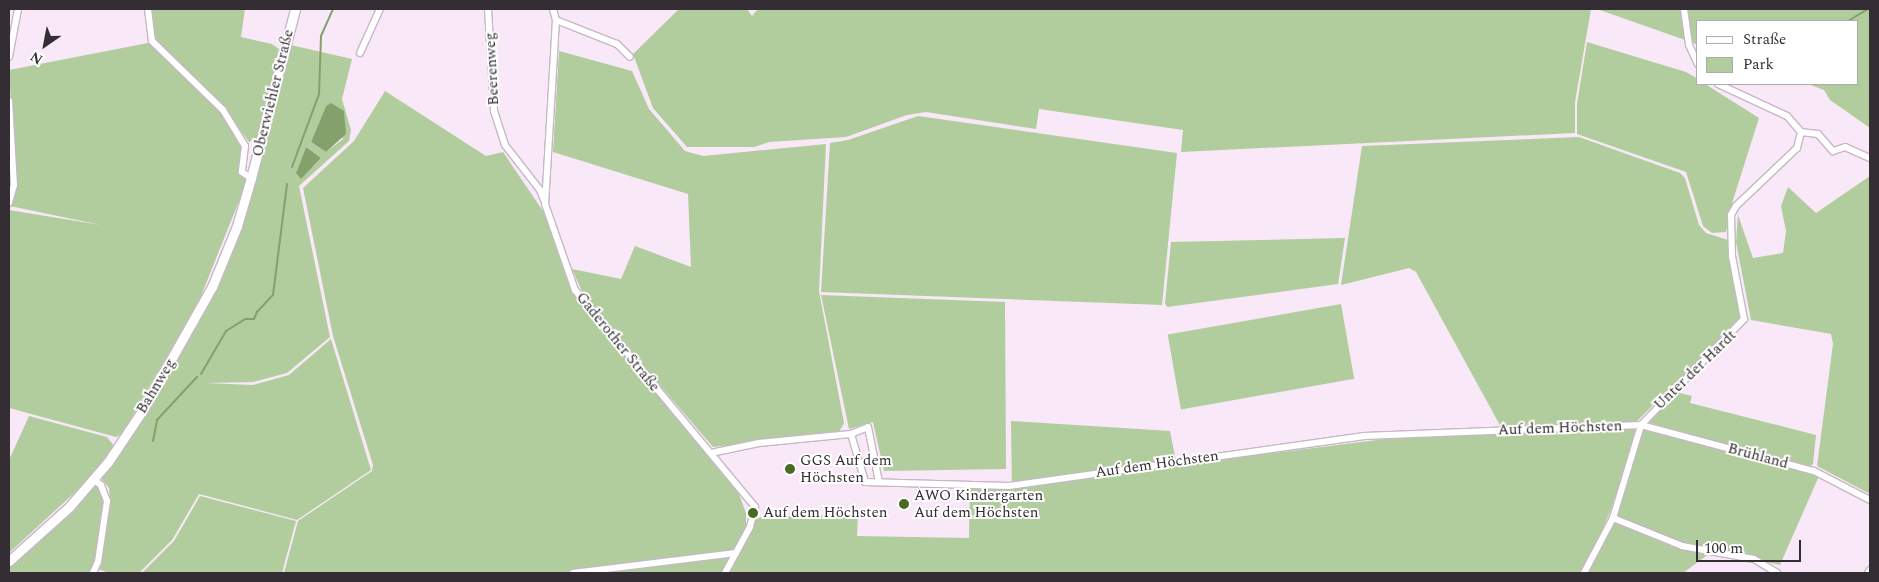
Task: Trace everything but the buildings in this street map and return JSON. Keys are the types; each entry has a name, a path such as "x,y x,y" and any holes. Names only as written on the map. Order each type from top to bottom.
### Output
{"main road":[{"name":"Oberwiehler Straße","path":"252,178 295,9"},
{"name":"Bahnweg","path":"9,561 94,480 142,411 212,287 237,226 252,178"}],"street":[{"path":"9,56 18,9"},
{"path":"148,9 152,41 223,110 245,146 242,172 252,178"},
{"path":"360,53 380,9"},
{"name":"Beerenweg","path":"488,9 494,111 505,145 540,190 545,204"},
{"name":"Gaderother Straße","path":"553,9 556,20 545,204 575,290 755,507 750,527 736,553"},
{"path":"1684,9 1689,45 1696,60"},
{"path":"556,20 617,44 630,57"},
{"path":"1720,85 1787,116 1800,132 1818,134 1833,151 1844,147 1870,158"},
{"path":"9,101 14,185 9,203"},
{"name":"Unter der Hardt","path":"1641,425 1652,410 1739,328 1744,319 1732,256 1731,215 1736,206 1788,159 1797,148 1800,132"},
{"path":"1584,573 1613,518 1641,425"},
{"name":"Auf dem Höchsten","path":"851,434 862,480 1008,486 1364,436 1641,425"},
{"name":"Brühland","path":"1641,425 1814,471 1870,500"},
{"path":"711,453 759,444 851,434 868,427 879,482"},
{"path":"93,573 98,562 107,501 101,484 94,480"},
{"path":"1613,518 1682,546 1754,559 1777,573"},
{"path":"572,573 736,553"},
{"path":"725,573 736,553"}],"green space":[{"path":"149,9 245,9 241,37 272,44 279,49 258,137 249,142 226,111 152,37"},
{"path":"679,9 747,9 752,16 758,9 1591,9 1575,102 1575,133 1181,152 1183,130 1039,109 1036,129 926,112 907,115 846,137 769,142 754,147 687,147 653,108 633,54"},
{"path":"1597,9 1680,9 1685,40"},
{"path":"1687,9 1870,9 1870,128 1830,100 1824,90 1811,85 1859,85 1859,20 1696,20 1696,44 1693,43"},
{"path":"1587,42 1686,72 1696,78 1696,85 1707,85 1759,118 1733,200 1726,232 1712,233 1703,226 1686,172 1577,134 1577,104"},
{"path":"148,43 218,107 242,145 242,173 247,181 199,301 122,434 116,437 9,408 9,210 101,225 10,206 16,189 9,70"},
{"path":"291,45 352,59 342,99 351,130 349,141 299,186 330,337 287,373 253,382 205,383 253,385 289,375 331,339 371,470 297,520 199,494 172,540 139,573 109,573 98,569 110,498 109,488 101,478 135,433 208,307 238,236","holes":["326,106 343,139 326,152 311,142","306,147 321,158 314,166 296,173"]},
{"path":"559,51 632,71 649,109 685,151 703,156 826,144 819,291 844,423 839,432 713,447 585,298 572,269 621,279 635,246 691,267 688,194 553,152"},
{"path":"385,91 486,156 503,152 545,214 572,286 737,489 746,513 746,524 761,517 858,514 857,536 969,538 970,488 1012,490 1011,421 1170,431 1176,461 1251,456 1416,435 1632,427 1637,432 1610,512 1586,567 1578,573 284,573 298,521 372,471 373,465 333,336 303,188 354,141"},
{"path":"918,116 1177,153 1162,305 821,292 830,143 848,140"},
{"path":"1579,137 1680,173 1685,178 1699,225 1706,233 1728,240 1741,318 1636,422 1502,429 1416,272 1409,268 1341,285 1362,146"},
{"path":"1870,176 1870,494 1817,466 1833,344 1831,334 1751,320 1736,242 1738,215 1753,258 1783,253 1786,231 1781,206 1788,187 1816,213"},
{"path":"1345,238 1338,284 1167,307 1165,303 1171,242"},
{"path":"821,295 1005,302 1006,469 884,471 873,422 849,429"},
{"path":"1341,304 1354,379 1181,409 1168,335"},
{"path":"1676,392 1692,396 1690,403 1816,435 1813,464 1808,468 1650,423 1649,420"},
{"path":"29,416 107,437 114,446 84,484 9,553 9,460"},
{"path":"1644,429 1819,476 1780,565 1687,545 1616,516"},
{"path":"95,484 100,486 105,499 98,558 90,573 9,573 9,566"},
{"path":"200,496 296,521 282,573 142,573 174,541"},
{"path":"1613,520 1710,553 1683,573 1587,573"}],"shaded area":[{"path":"331,103 344,111 346,134 326,152 311,142 326,106"},
{"path":"306,147 321,158 301,179 296,173"}],"waterway":[{"path":"292,167 319,94 321,36 333,9"},
{"path":"1850,20 1868,9"},
{"path":"201,374 226,331 245,319 254,319 257,312 273,295 287,184"},
{"path":"153,441 157,420 197,377"}],"place":[{"name":"GGS Auf dem Höchsten","path":"790,469"},
{"name":"AWO Kindergarten Auf dem Höchsten","path":"904,504"},
{"name":"Auf dem Höchsten","path":"753,513"}]}
